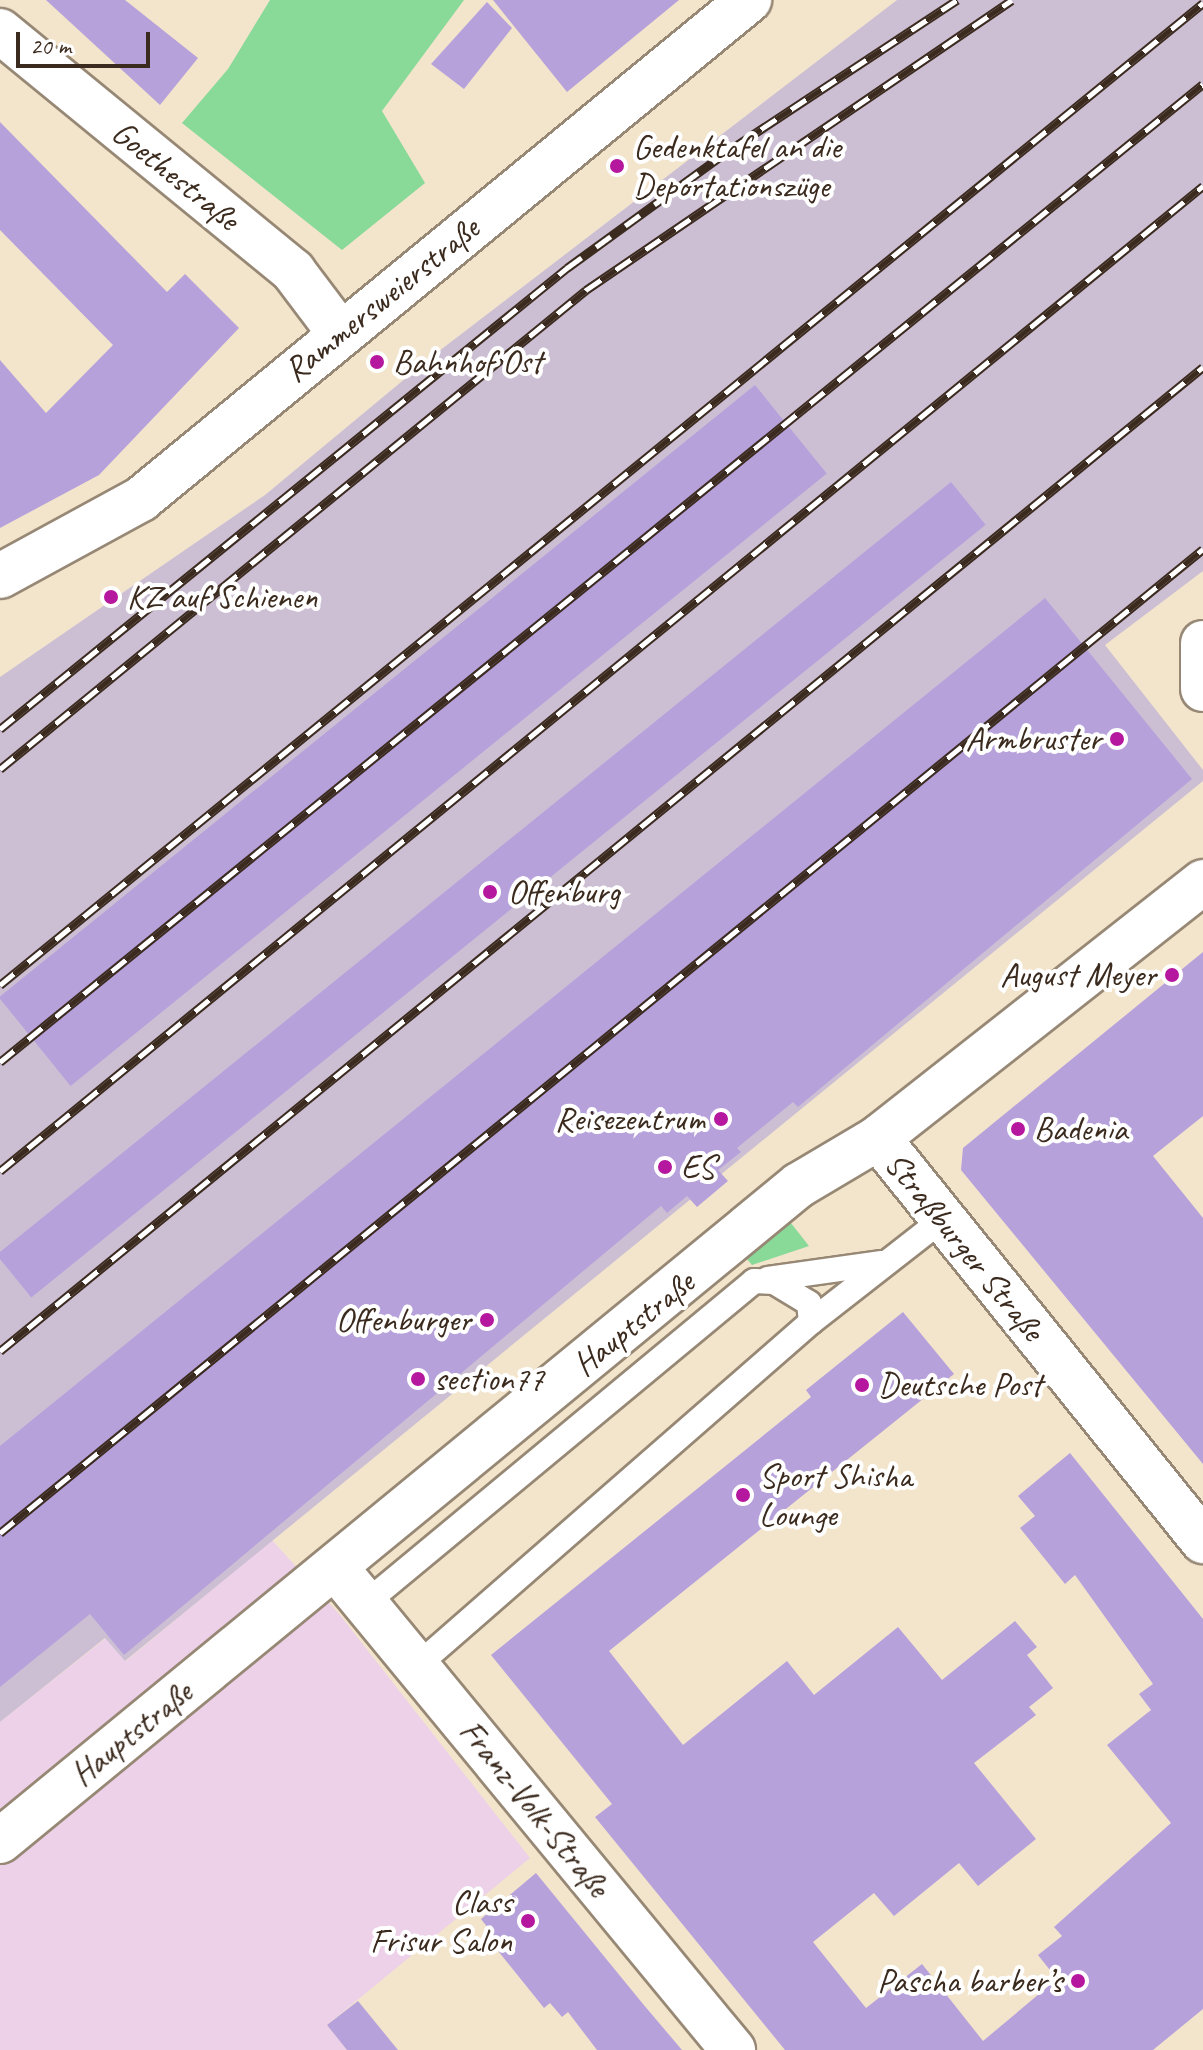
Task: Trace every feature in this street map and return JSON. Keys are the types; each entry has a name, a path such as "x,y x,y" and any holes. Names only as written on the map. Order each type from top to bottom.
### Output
{"street":[{"name":"Rammersweierstraße","path":"0,576 141,499 339,332 749,0"},
{"name":"Goethestraße","path":"0,31 293,271 339,332"},
{"path":"1203,643 1203,689"},
{"name":"Hauptstraße","path":"0,1841 799,1185 878,1138 1203,882"},
{"name":"Straßburger Straße","path":"878,1138 1203,1541"},
{"name":"Franz-Volk-Straße","path":"335,1567 367,1602 733,2050"}],"lane":[{"path":"418,1665 811,1322 943,1219"},
{"path":"367,1602 754,1281 885,1263"},
{"path":"754,1281 795,1290 809,1303 811,1322"}],"shaded area":[{"path":"897,0 1203,0 1203,571 1105,645 1203,770 1203,781 125,1661 105,1638 0,1722 0,677 265,495 430,358"},
{"path":"272,1540 340,1615 530,1858 327,2025 347,2050 0,2050 0,1722 106,1638 126,1661"}],"green space":[{"path":"270,0 464,0 382,111 425,183 342,250 182,123 228,69"},
{"path":"787,1218 809,1246 752,1265 746,1258"}],"building":[{"path":"46,0 125,0 198,58 160,105"},
{"path":"493,0 679,0 567,92"},
{"path":"487,2 512,28 464,89 431,64"},
{"path":"0,122 167,292 185,274 239,328 99,475 0,528 0,360 46,413 113,345 0,230"},
{"path":"755,385 827,474 71,1086 0,996"},
{"path":"951,482 986,525 31,1298 0,1259 0,1252"},
{"path":"1045,598 1192,779 798,1107 793,1102 737,1148 741,1152 718,1170 728,1181 697,1207 687,1196 667,1213 661,1206 124,1655 90,1614 0,1687 0,1446"},
{"path":"1203,952 1203,1116 1153,1156 1203,1218 1203,1464 961,1170 963,1148"},
{"path":"903,1312 954,1374 609,1651 683,1745 787,1661 814,1695 898,1627 942,1680 1015,1621 1037,1647 1027,1655 1053,1688 1029,1707 1036,1715 974,1763 1036,1839 978,1886 959,1863 894,1916 874,1893 813,1942 866,2008 922,1964 983,2041 1057,1979 1038,1955 1062,1936 1054,1927 1171,1823 1107,1745 1151,1710 1139,1694 1153,1684 1075,1575 1065,1584 1020,1528 1035,1516 1018,1496 1070,1453 1203,1619 1203,2009 1153,2050 785,2050 595,1817 612,1804 491,1655 811,1397 806,1390"},
{"path":"536,1873 682,2050 597,2050 568,2012 562,2017 550,2003 544,2008 486,1936 491,1932 481,1919"},
{"path":"358,2001 398,2050 347,2050 327,2025"}],"railway":[{"path":"0,729 567,268 731,149 957,0"},
{"path":"0,769 586,290 1012,0"},
{"path":"0,985 1203,3"},
{"path":"0,1062 1203,84"},
{"path":"0,1171 1203,186"},
{"path":"0,1351 1203,367"},
{"path":"0,1533 1203,549"}],"place":[{"name":"Gedenktafel an die Deportationszüge","path":"617,166"},
{"name":"Bahnhof Ost","path":"377,362"},
{"name":"KZ auf Schienen","path":"111,597"},
{"name":"Armbruster","path":"1117,739"},
{"name":"Offenburg","path":"490,892"},
{"name":"August Meyer","path":"1172,975"},
{"name":"Reisezentrum","path":"721,1119"},
{"name":"Badenia","path":"1018,1129"},
{"name":"ES","path":"665,1167"},
{"name":"Offenburger","path":"487,1320"},
{"name":"section77","path":"418,1379"},
{"name":"Deutsche Post","path":"862,1385"},
{"name":"Sport Shisha Lounge","path":"743,1495"},
{"name":"Class Frisur Salon","path":"528,1921"},
{"name":"Pascha barber’s","path":"1078,1981"}]}
